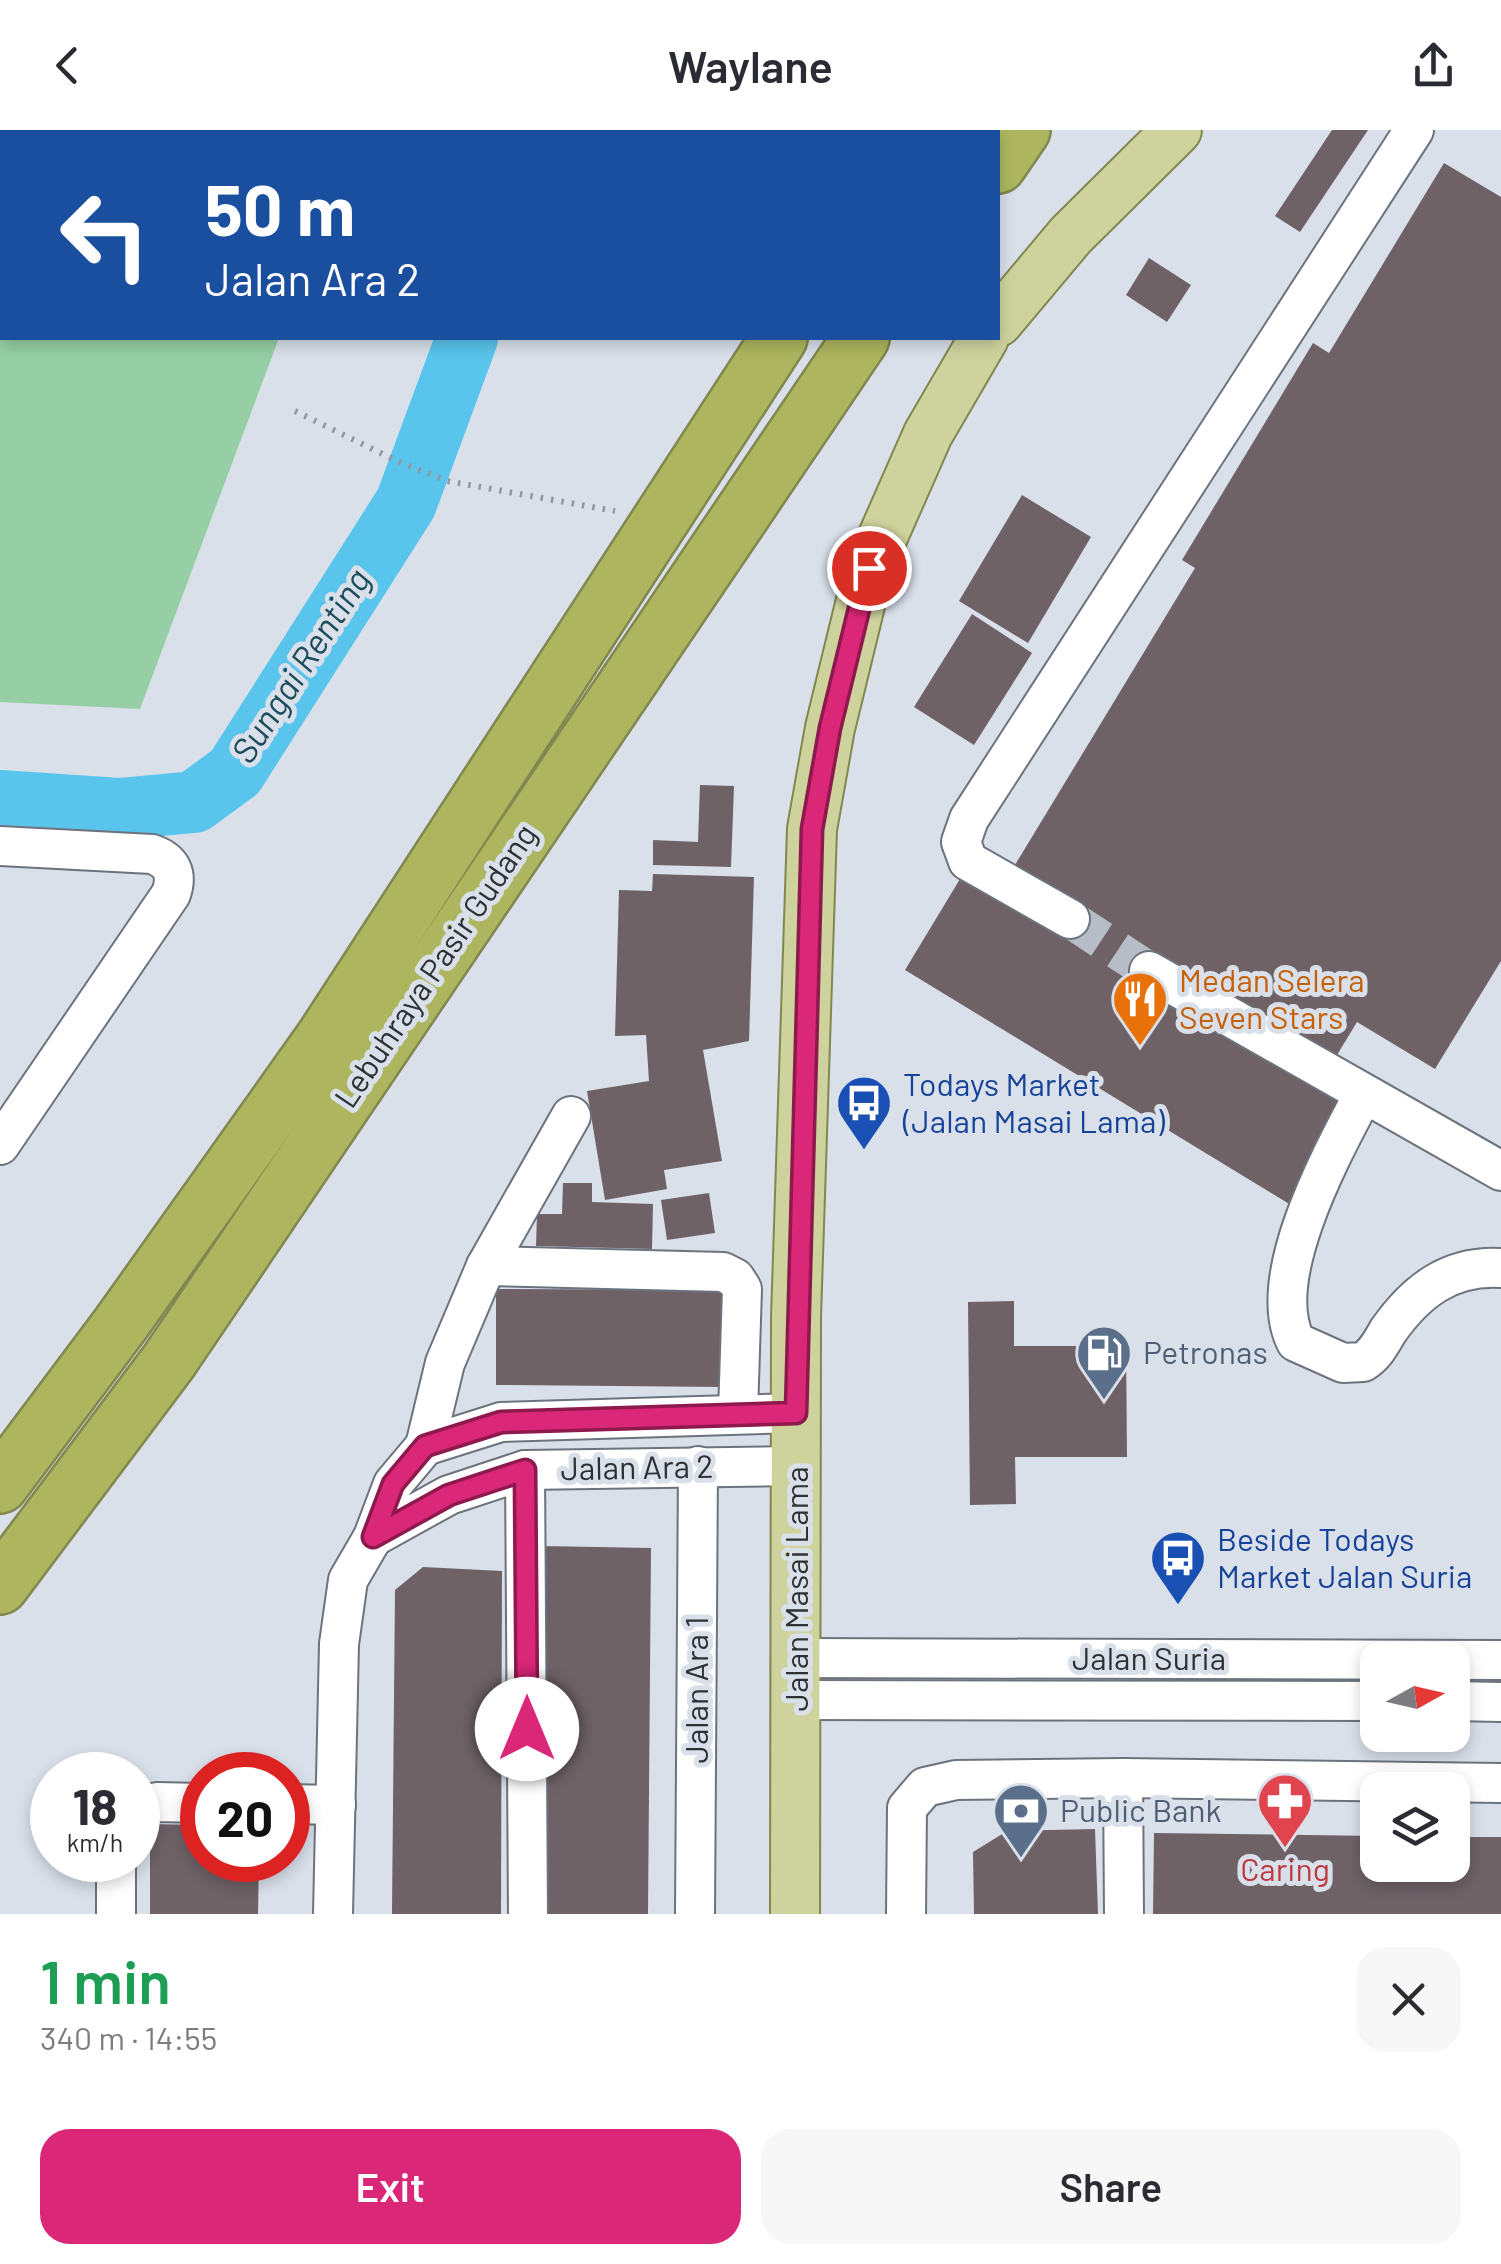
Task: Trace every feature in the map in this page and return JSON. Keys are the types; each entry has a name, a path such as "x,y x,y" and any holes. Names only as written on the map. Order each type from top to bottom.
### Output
{"highway":[{"path":"1000,162 1022,130"},
{"path":"712,439 754,340"},
{"name":"Lebuhraya Pasir Gudang","path":"0,1485 120,1325 324,1038 777,340"},
{"name":"Lebuhraya Pasir Gudang","path":"0,1586 168,1360 859,342"}],"main road":[{"path":"1000,320 1070,235 1178,130"},
{"name":"Jalan Masai Lama","path":"795,1914 796,1413 812,829 869,568 928,434 983,340"}],"street":[{"path":"1070,919 968,861 961,842 969,819 1414,130"},
{"path":"0,1144 171,894 175,882 172,868 164,858 152,854 3,851"},
{"path":"1149,971 1501,1172"},
{"path":"1364,1095 1320,1176 1299,1236 1289,1287 1290,1326 1296,1342 1343,1363 1363,1362 1426,1287 1444,1276 1501,1268"},
{"path":"333,1914 339,1644 348,1580 373,1537 393,1484 425,1446 445,1363 486,1266 571,1116"},
{"path":"486,1266 723,1272 735,1278 742,1289 738,1413"},
{"name":"Jalan Ara 2","path":"425,1446 501,1422 796,1413"},
{"name":"Jalan Ara 1","path":"696,1914 698,1466"},
{"name":"Jalan Ara 2","path":"373,1537 449,1495 525,1470 797,1466"},
{"path":"525,1470 528,1914"},
{"name":"Jalan Suria","path":"797,1678 1501,1660"},
{"name":"Jalan Suria","path":"797,1678 1360,1700"},
{"path":"1470,1702 1501,1702"},
{"path":"1123,1778 1124,1914"},
{"path":"906,1914 907,1808 925,1788 956,1780 1501,1783"},
{"path":"310,1804 336,1805"},
{"path":"116,1882 116,1914"}],"path":[{"path":"295,411 396,461 447,481 661,519"}],"green space":[{"path":"0,340 278,340 140,709 0,702"}],"building":[{"path":"1332,130 1368,130 1300,232 1275,216"},
{"path":"1444,163 1501,197 1501,961 1435,1069 1357,1022 1334,1060 1159,953 1141,983 1354,1112 1296,1208 905,970 963,874 1079,904 1015,865 1195,568 1182,560 1313,343 1329,353"},
{"path":"1149,258 1191,285 1167,322 1126,295"},
{"path":"1022,495 1091,537 1028,643 959,601"},
{"path":"972,614 1032,653 974,745 914,707"},
{"path":"700,785 734,786 731,867 653,865 653,840 698,842"},
{"path":"653,874 754,877 749,1041 703,1050 722,1161 664,1170 667,1189 605,1200 587,1091 649,1081 646,1035 615,1036 619,890 652,891"},
{"path":"563,1183 592,1183 592,1202 653,1204 652,1249 536,1246 537,1214 562,1214"},
{"path":"709,1193 715,1233 667,1240 661,1200"},
{"path":"496,1289 723,1290 723,1387 496,1385"},
{"path":"1014,1301 1014,1346 1126,1346 1127,1457 1015,1457 1016,1504 970,1505 968,1302"},
{"path":"542,1546 651,1548 648,1914 539,1914"},
{"path":"423,1567 502,1571 501,1914 392,1914 395,1590"},
{"path":"160,1824 180,1825 180,1882 259,1882 258,1914 150,1914 150,1882 160,1882"},
{"path":"1095,1829 1098,1914 974,1914 973,1852 1007,1831"},
{"path":"1154,1833 1360,1836 1360,1882 1470,1882 1470,1837 1501,1837 1501,1914 1153,1914"}],"waterway":[{"name":"Sungai Renting","path":"0,801 119,809 194,802 235,772 406,503 466,340"}],"tunnel":[{"path":"1070,919 1149,971"}],"place":[{"name":"Medan Selera Seven Stars","path":"1140,1048"},
{"name":"Todays Market (Jalan Masai Lama)","path":"864,1152"},
{"name":"Petronas","path":"1104,1402"},
{"name":"Beside Todays Market Jalan Suria","path":"1178,1607"},
{"name":"Caring","path":"1285,1850"},
{"name":"Public Bank","path":"1021,1860"}],"route":[{"path":"527,1729 525,1470 449,1495 373,1537 393,1484 425,1446 501,1422 796,1413 812,829 830,728 869,568"}]}
